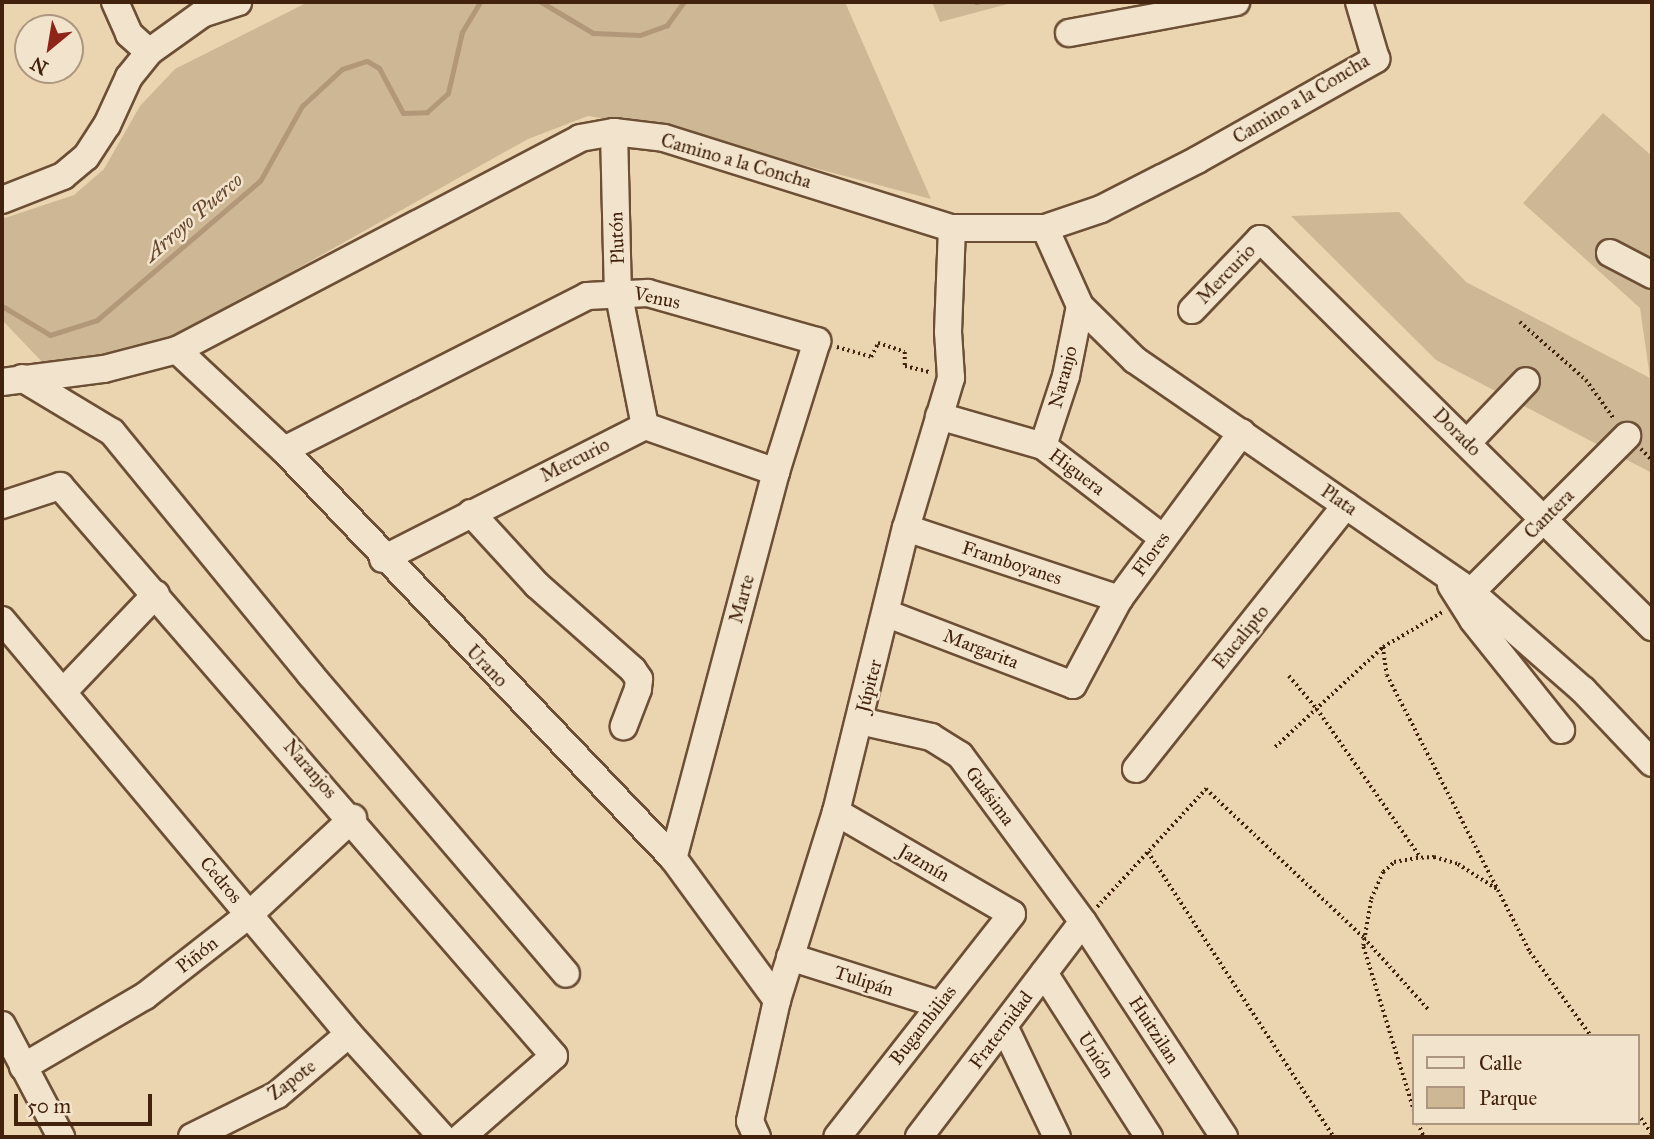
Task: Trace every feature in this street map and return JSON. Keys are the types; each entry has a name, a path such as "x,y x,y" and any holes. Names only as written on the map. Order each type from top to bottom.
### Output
{"street":[{"path":"115,2 130,34 149,52"},
{"path":"2,200 63,176 86,157 107,125 129,77 149,52 202,14 238,2"},
{"path":"1069,33 1236,2"},
{"name":"Camino a la Concha","path":"12,380 104,369 177,350 580,138 614,132 664,138 952,228 1045,228 1101,209 1185,166 1376,59 1359,2"},
{"name":"Plutón","path":"614,132 618,291 645,426"},
{"name":"Júpiter","path":"757,1137 750,1121 777,1000 836,811 888,614 906,528 951,378 947,332 952,228"},
{"name":"Plata","path":"1045,228 1080,306 1135,360 1440,569 1466,597 1583,690 1652,763"},
{"name":"Mercurio","path":"1192,310 1260,239"},
{"name":"Dorado","path":"1260,239 1468,442 1543,521 1652,628"},
{"path":"1610,253 1652,275"},
{"name":"Venus","path":"284,450 587,296 618,291 648,293 817,341"},
{"name":"Naranjo","path":"1043,446 1066,376 1080,306"},
{"name":"Marte","path":"673,858 776,472 817,341"},
{"name":"Urano","path":"177,350 284,450 383,559 673,858 777,1000"},
{"path":"12,380 112,432 310,674 566,974"},
{"path":"1468,442 1526,381"},
{"name":"Higuera","path":"939,416 1043,446 1163,538"},
{"path":"645,426 776,472"},
{"name":"Mercurio","path":"383,559 645,426"},
{"name":"Flores","path":"1073,685 1119,599 1242,432"},
{"name":"Cantera","path":"1466,597 1627,436"},
{"name":"Naranjos","path":"2,505 60,486 353,818 554,1056 461,1137"},
{"name":"Eucalipto","path":"1136,769 1346,505"},
{"path":"471,513 537,585 633,670 639,679 638,689 624,726"},
{"name":"Framboyanes","path":"906,528 1119,599"},
{"path":"63,692 156,594"},
{"path":"1466,597 1561,730"},
{"name":"Margarita","path":"888,614 1073,685"},
{"name":"Cedros","path":"2,620 349,1034 442,1137"},
{"name":"Guásima","path":"860,722 931,737 960,755 1083,922"},
{"name":"Jazmín","path":"836,811 1012,914"},
{"name":"Piñón","path":"23,1067 145,996 250,914 353,818"},
{"name":"Bugambilias","path":"837,1137 938,1004 1012,914"},
{"name":"Fraternidad","path":"929,1132 1004,1026 1083,922"},
{"name":"Huitzilan","path":"1083,922 1224,1137"},
{"name":"Tulipán","path":"790,957 938,1004"},
{"name":"Unión","path":"1044,973 1149,1137"},
{"path":"2,1025 61,1137"},
{"path":"1004,1026 1056,1137"},
{"name":"Zapote","path":"192,1137 277,1095 349,1034"}],"path":[{"path":"1520,322 1586,380 1627,436 1652,460"},
{"path":"817,341 872,357 878,343 905,352 905,366 951,378"},
{"path":"1275,747 1383,647 1466,597"},
{"path":"1383,647 1387,676 1530,951 1590,1034"},
{"path":"1289,676 1317,709 1421,858"},
{"path":"1083,922 1206,789 1363,938 1428,1009"},
{"path":"1148,851 1334,1137"},
{"path":"1412,1105 1363,938 1371,899 1383,872 1394,862 1421,858 1458,864 1499,891"},
{"path":"1640,1117 1652,1134"}],"green space":[{"path":"308,2 845,2 931,199 668,129 588,116 528,139 188,330 149,347 48,368 2,320 2,219 74,195 104,169 140,106 175,69"},
{"path":"932,2 1015,2 940,22"},
{"path":"1603,113 1652,156 1652,473 1436,360 1291,216 1399,212 1466,282 1650,378 1640,308 1523,203"}],"waterway":[{"name":"Arroyo Puerco","path":"2,306 50,335 97,320 260,181 302,106 342,69 367,61 379,68 403,113 427,112 448,93 462,32 480,2"},
{"name":"Arroyo Puerco","path":"541,2 593,33 640,35 667,25 684,2"}]}
